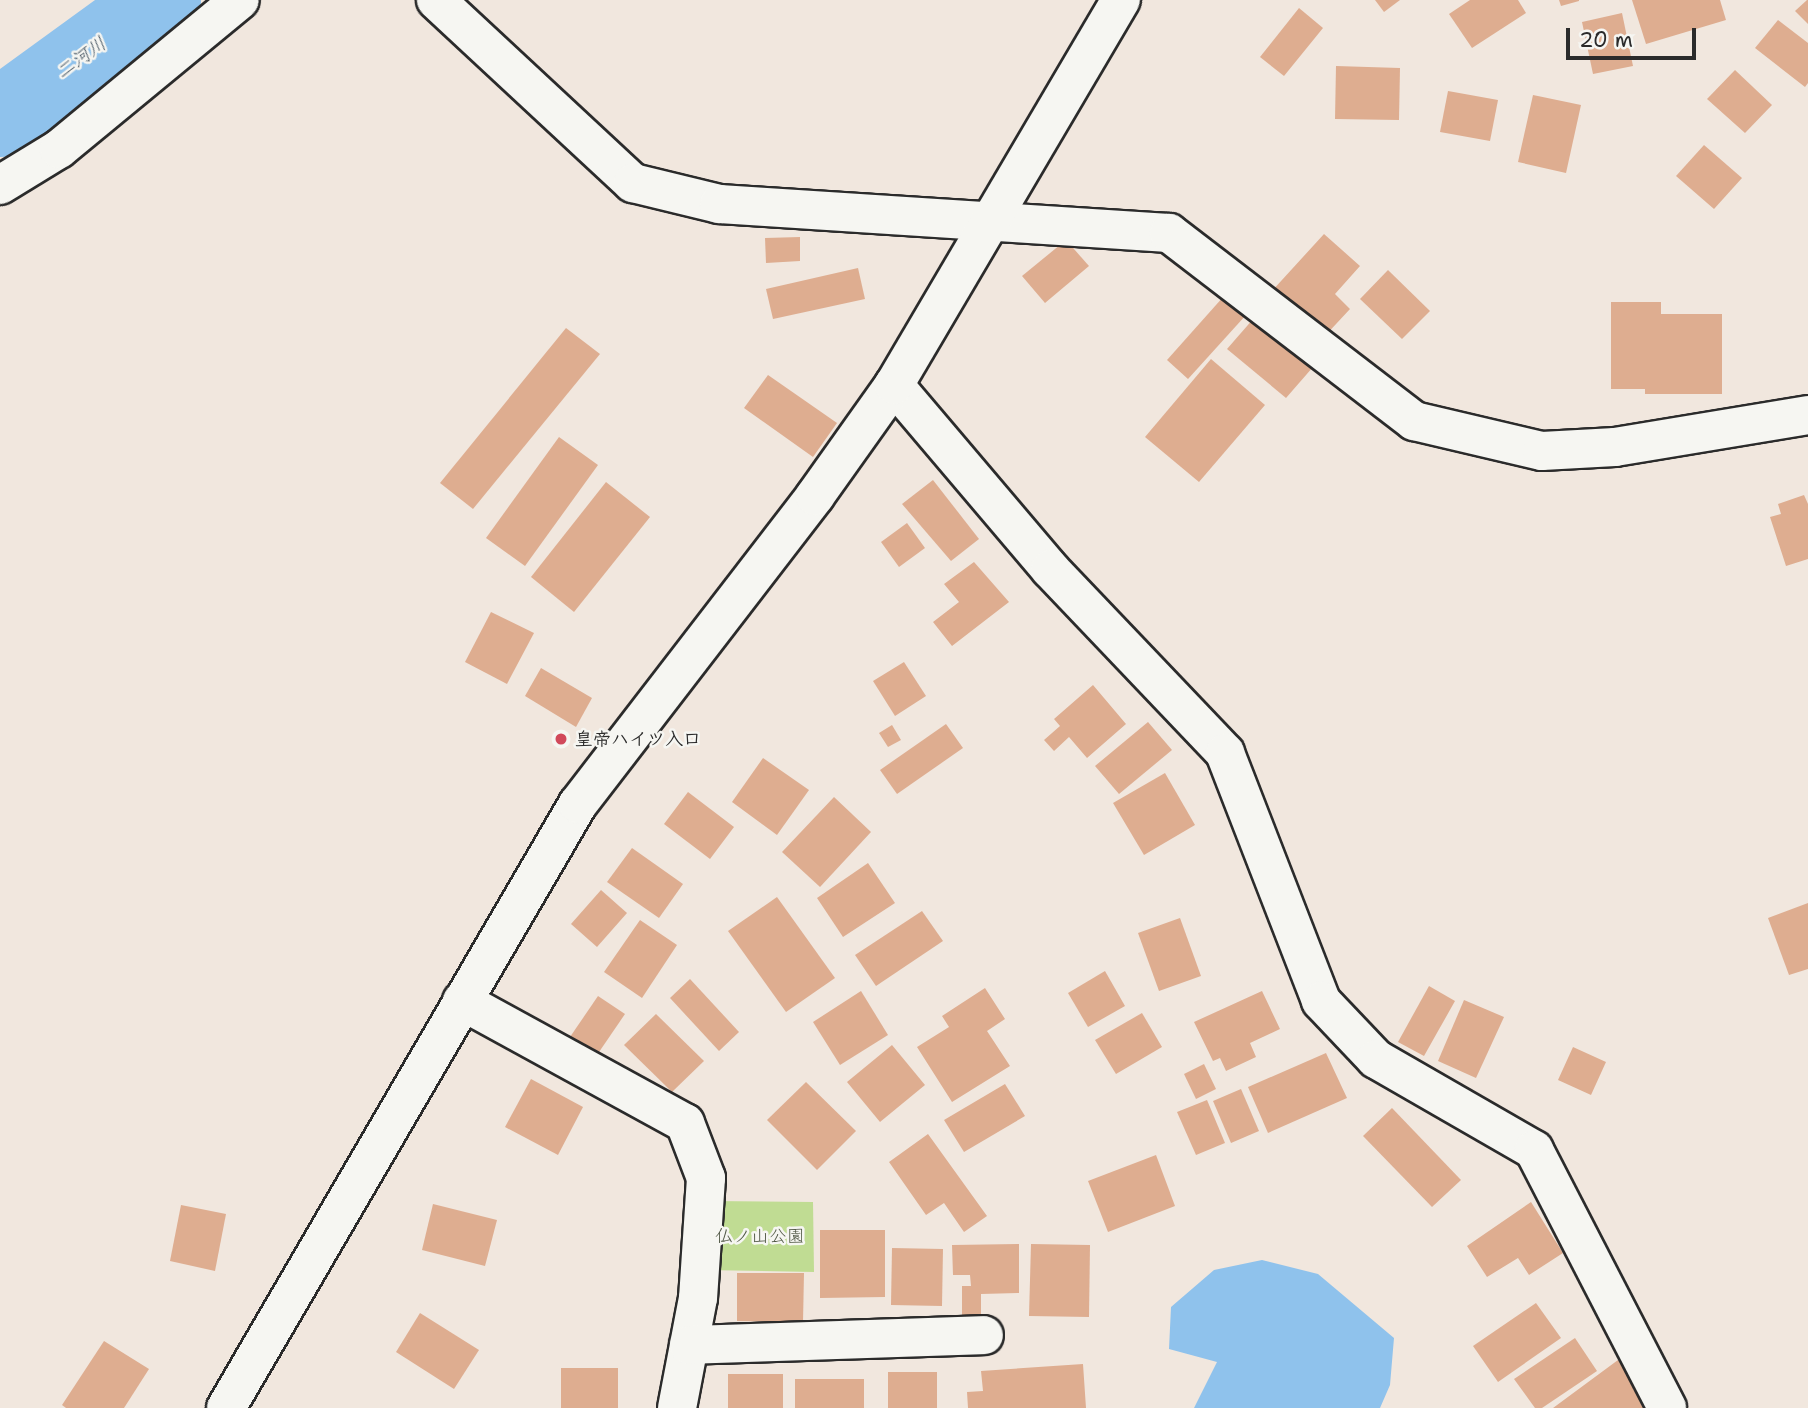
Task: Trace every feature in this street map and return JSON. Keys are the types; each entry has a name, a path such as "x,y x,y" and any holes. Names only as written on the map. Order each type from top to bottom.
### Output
{"street":[{"path":"0,185 59,149 240,0"},
{"path":"436,0 633,183 719,204 990,224 1169,233 1414,421 1542,451 1615,447 1808,415"},
{"path":"226,1408 578,804 815,496 894,385 1121,0"},
{"path":"894,385 1050,569 1225,753 1321,1001 1376,1059 1534,1150 1668,1408"},
{"path":"462,1002 685,1123 706,1178 698,1298 677,1408"},
{"path":"689,1345 985,1335"}],"green space":[{"name":"仏ノ山公園","path":"709,1201 813,1202 814,1272 704,1270"}],"water":[{"path":"1262,1260 1318,1274 1394,1338 1390,1385 1380,1408 1194,1408 1217,1362 1169,1349 1171,1307 1214,1270"}],"building":[{"path":"1375,0 1400,0 1384,12"},
{"path":"1470,0 1518,0 1526,13 1472,48 1449,14"},
{"path":"1559,0 1579,0 1579,1 1561,6"},
{"path":"1632,0 1720,0 1726,20 1646,44"},
{"path":"1808,0 1808,24 1795,11"},
{"path":"1299,8 1323,28 1284,76 1260,57"},
{"path":"1622,13 1633,66 1593,74 1582,22"},
{"path":"1778,20 1808,43 1808,83 1805,87 1755,48"},
{"path":"1336,66 1400,68 1399,120 1335,119"},
{"path":"1735,70 1772,105 1745,133 1707,99"},
{"path":"1448,91 1498,100 1490,141 1440,132"},
{"path":"1533,95 1581,105 1566,173 1518,162"},
{"path":"1704,145 1742,178 1714,209 1676,176"},
{"path":"1324,234 1360,266 1335,294 1350,309 1323,338 1271,292"},
{"path":"800,237 800,261 766,263 765,238"},
{"path":"1066,240 1089,266 1045,303 1022,276"},
{"path":"858,268 865,299 773,319 766,289"},
{"path":"1388,270 1430,311 1402,339 1360,299"},
{"path":"1224,296 1246,315 1188,379 1167,360"},
{"path":"1611,302 1661,302 1661,314 1722,314 1722,394 1645,394 1645,389 1611,389"},
{"path":"1254,318 1313,367 1286,398 1227,349"},
{"path":"566,328 600,354 473,509 440,483"},
{"path":"1211,359 1265,405 1199,482 1145,437"},
{"path":"768,375 837,423 813,457 744,408"},
{"path":"559,437 598,465 525,566 486,538"},
{"path":"933,480 979,539 951,561 902,504"},
{"path":"606,482 650,517 574,612 531,577"},
{"path":"1804,495 1808,504 1808,559 1786,566 1770,517 1781,514 1778,504"},
{"path":"907,523 925,548 899,567 881,542"},
{"path":"974,562 1009,602 952,646 933,622 959,602 944,584"},
{"path":"491,612 534,633 507,684 465,662"},
{"path":"904,662 926,696 895,716 873,681"},
{"path":"541,668 592,698 576,727 525,696"},
{"path":"1093,685 1126,724 1087,758 1069,737 1054,751 1044,740 1060,726 1054,719"},
{"path":"1148,722 1172,750 1119,794 1095,766"},
{"path":"946,724 963,748 897,794 880,770"},
{"path":"892,725 901,740 888,747 879,733"},
{"path":"763,758 809,790 777,835 732,802"},
{"path":"1165,773 1195,825 1144,855 1113,803"},
{"path":"688,792 734,827 710,859 664,824"},
{"path":"834,797 871,832 820,887 782,852"},
{"path":"632,848 683,884 659,918 607,882"},
{"path":"868,863 895,903 843,937 817,898"},
{"path":"601,890 627,913 597,947 571,924"},
{"path":"777,897 835,978 786,1012 728,931"},
{"path":"1808,903 1808,969 1789,975 1768,918"},
{"path":"922,911 943,941 876,986 855,955"},
{"path":"1180,918 1201,976 1159,991 1138,933"},
{"path":"640,920 677,945 642,998 604,972"},
{"path":"1105,971 1125,1006 1088,1027 1068,993"},
{"path":"690,979 739,1032 719,1051 670,998"},
{"path":"1429,986 1455,1001 1424,1056 1398,1042"},
{"path":"985,988 1005,1019 987,1031 1010,1066 952,1102 917,1047 949,1027 942,1016"},
{"path":"861,991 888,1035 840,1065 813,1022"},
{"path":"1262,991 1280,1029 1250,1043 1256,1057 1226,1071 1220,1058 1213,1061 1194,1022"},
{"path":"598,996 625,1014 597,1055 570,1037"},
{"path":"1464,1000 1504,1017 1476,1078 1438,1061"},
{"path":"1142,1013 1162,1047 1116,1074 1095,1040"},
{"path":"656,1014 704,1061 672,1092 624,1045"},
{"path":"892,1045 925,1085 880,1122 847,1082"},
{"path":"1573,1047 1606,1062 1591,1095 1558,1080"},
{"path":"1326,1053 1347,1098 1268,1133 1248,1087"},
{"path":"1204,1064 1216,1089 1196,1099 1184,1074"},
{"path":"531,1079 583,1107 558,1155 505,1127"},
{"path":"806,1082 856,1131 817,1170 767,1120"},
{"path":"1005,1084 1025,1116 964,1152 944,1120"},
{"path":"1241,1089 1259,1131 1231,1143 1213,1101"},
{"path":"1207,1100 1225,1143 1196,1155 1177,1112"},
{"path":"1392,1108 1461,1180 1432,1207 1363,1136"},
{"path":"928,1134 987,1216 964,1232 944,1203 926,1215 889,1162"},
{"path":"1156,1155 1175,1206 1108,1232 1088,1181"},
{"path":"1531,1202 1563,1253 1529,1275 1518,1258 1487,1277 1467,1246"},
{"path":"433,1204 497,1220 485,1266 422,1250"},
{"path":"181,1205 226,1214 215,1271 170,1261"},
{"path":"820,1230 885,1230 885,1297 820,1298"},
{"path":"1019,1244 1019,1293 981,1294 981,1317 962,1317 962,1286 971,1286 970,1275 953,1275 952,1245"},
{"path":"1031,1244 1090,1245 1089,1317 1029,1316"},
{"path":"892,1248 943,1249 942,1306 891,1305"},
{"path":"737,1273 804,1273 803,1322 737,1321"},
{"path":"1536,1303 1561,1338 1498,1382 1473,1346"},
{"path":"420,1313 479,1350 454,1389 396,1352"},
{"path":"1575,1338 1597,1371 1542,1408 1535,1408 1514,1379"},
{"path":"104,1341 149,1369 124,1408 66,1408 62,1405"},
{"path":"1618,1360 1637,1386 1633,1389 1647,1408 1553,1408"},
{"path":"1083,1364 1086,1408 968,1408 967,1392 983,1391 981,1371"},
{"path":"561,1368 618,1368 618,1408 561,1408"},
{"path":"888,1372 937,1372 937,1408 888,1408"},
{"path":"728,1374 783,1374 783,1408 728,1408"},
{"path":"795,1379 864,1379 864,1408 795,1408"}],"waterway":[{"name":"二河川","path":"0,117 161,0"}],"place":[{"name":"皇帝ハイツ入口","path":"561,739"}]}
